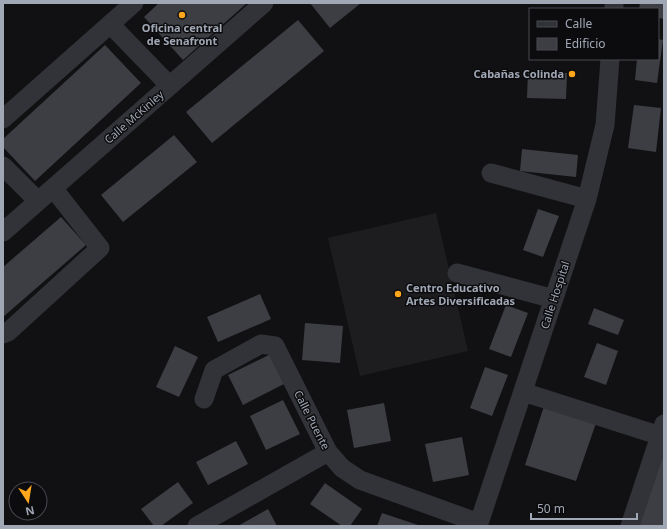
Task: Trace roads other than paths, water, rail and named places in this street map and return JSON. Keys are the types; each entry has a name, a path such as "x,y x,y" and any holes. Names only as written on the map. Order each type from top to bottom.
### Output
{"street":[{"path":"3,119 134,3"},
{"name":"Calle McKinley","path":"3,232 264,3"},
{"path":"110,24 170,86"},
{"name":"Calle Hospital","path":"479,525 587,199 605,125 610,60"},
{"path":"3,166 38,201"},
{"path":"491,173 587,199"},
{"path":"3,334 8,332 100,248 53,188"},
{"path":"457,273 554,299"},
{"name":"Calle Puente","path":"204,399 214,370 261,344 275,346 328,452 342,468 360,480 479,525"},
{"path":"523,392 663,432 630,526"},
{"path":"197,526 328,452"}],"place":[{"name":"Oficina central de Senafront","path":"182,15"},
{"name":"Cabañas Colinda","path":"572,74"},
{"name":"Centro Educativo Artes Diversificadas","path":"398,294"}]}
